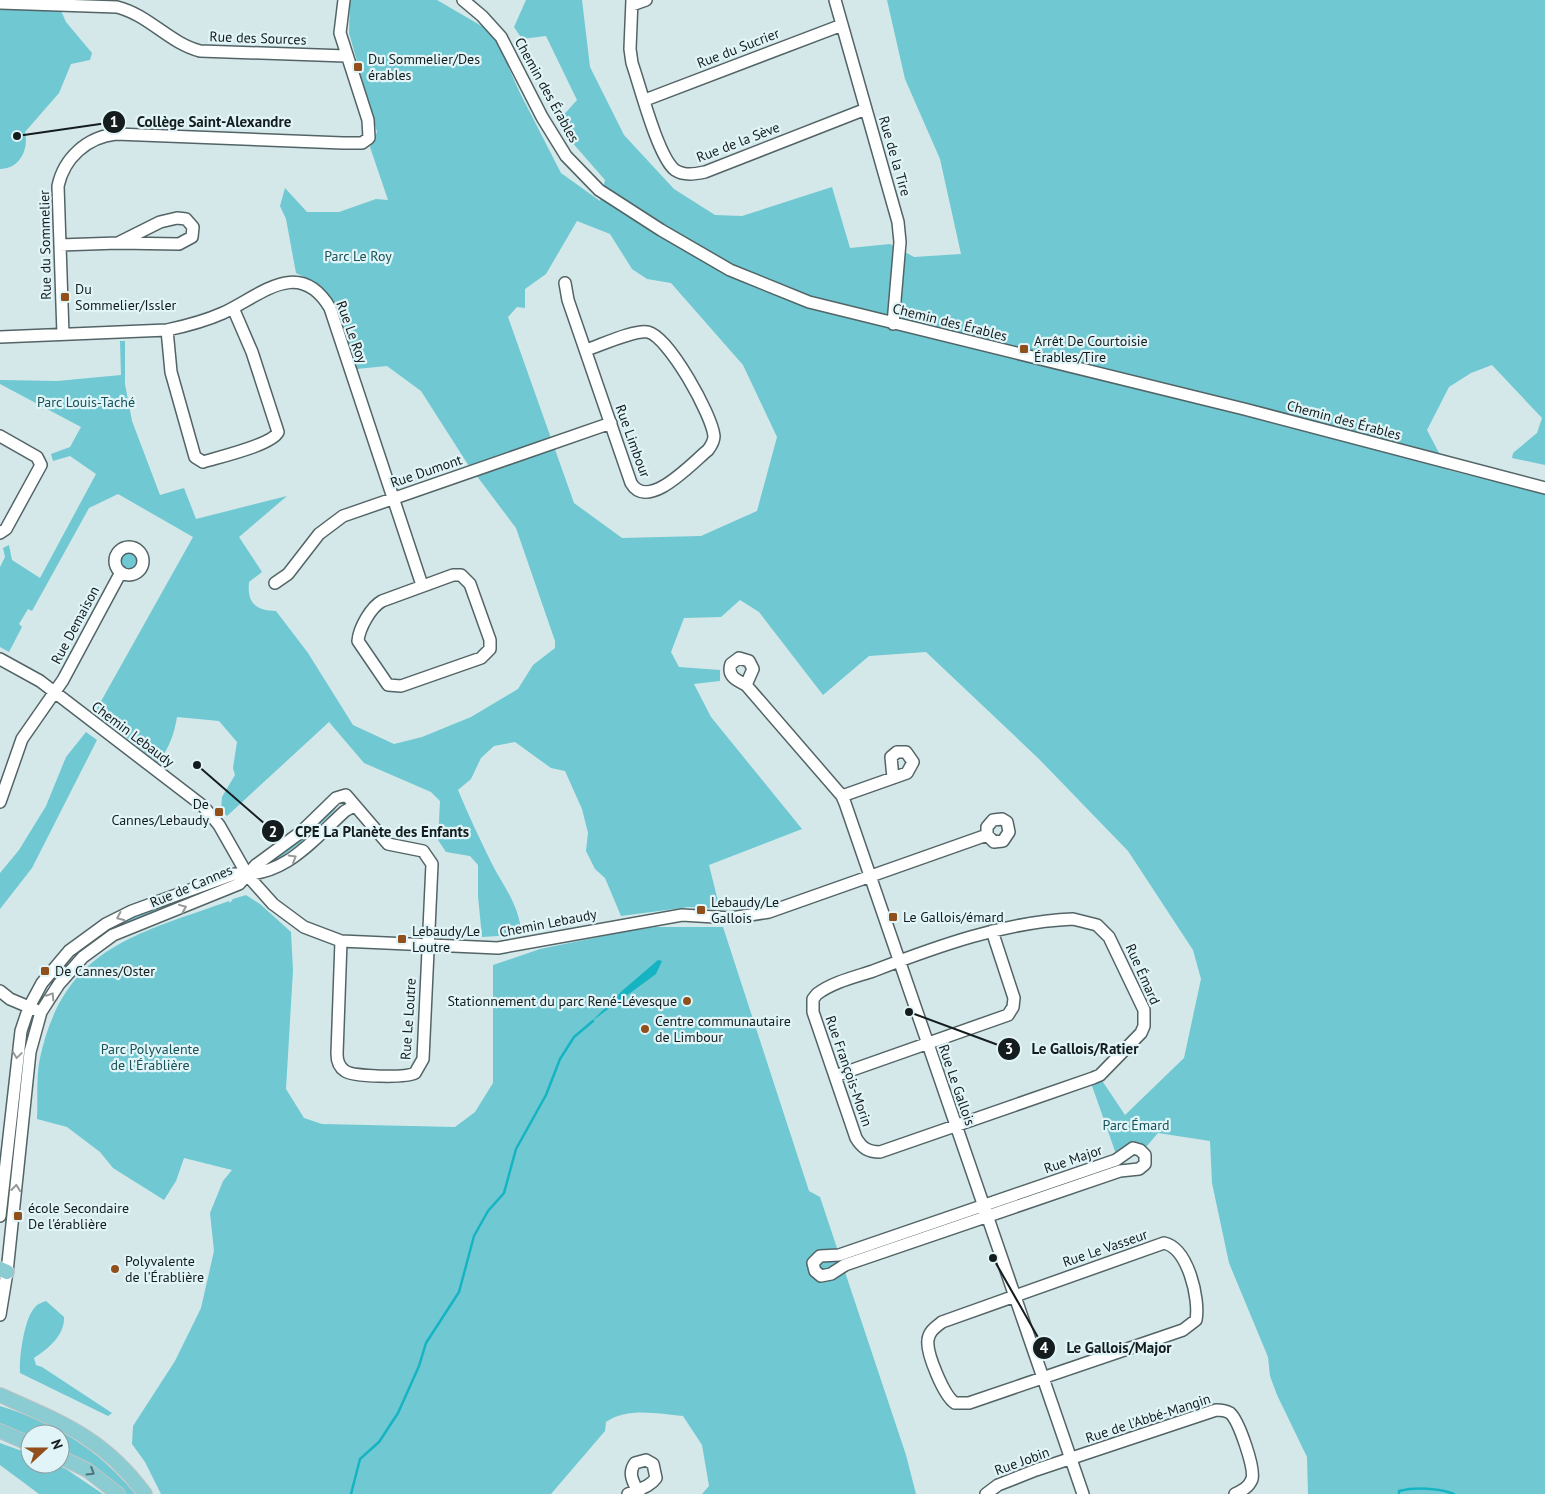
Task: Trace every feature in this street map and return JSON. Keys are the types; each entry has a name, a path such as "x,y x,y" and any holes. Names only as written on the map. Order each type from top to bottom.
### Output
{"main road":[{"path":"2,1396 62,1422 86,1436 116,1459 145,1494"},
{"path":"0,1432 20,1440"},
{"path":"70,1462 87,1470 118,1494"}],"street":[{"name":"Rue du Sommelier","path":"62,334 57,198 60,178 75,154 88,143 100,137 116,134 354,144 366,142 370,136 370,127 340,33 344,0"},
{"name":"Chemin des Érables","path":"463,0 482,16 501,37 542,117 566,156 599,190 661,230 730,270 809,302 893,324 1111,375 1545,488"},
{"path":"632,3 646,0"},
{"name":"Rue de la Tire","path":"835,0 898,222 900,242 893,324"},
{"name":"Rue des Sources","path":"0,3 106,6 126,9 183,46 200,51 346,56"},
{"name":"Rue de la Sève","path":"632,3 630,56 666,160 676,171 689,174 705,172 866,109"},
{"name":"Rue du Sucrier","path":"645,100 842,25"},
{"path":"60,245 118,243 179,244 192,237 193,228 186,220 168,219 118,243"},
{"name":"Rue Le Roy","path":"0,337 167,330 212,317 233,308 269,288 288,282 310,287 322,297 332,316 422,585"},
{"name":"Rue Limbour","path":"565,283 586,350 634,488 650,494 661,488 708,450 713,441 712,431 687,374 657,337 642,331 586,350"},
{"path":"167,330 171,372 195,457 203,462 238,452 272,440 278,432 252,352 233,308"},
{"name":"Rue Dumont","path":"275,583 288,574 326,528 343,516 611,423"},
{"path":"0,436 37,457 41,465 6,529 0,533"},
{"name":"Rue Demaison","path":"0,802 22,739 54,692 121,572"},
{"path":"458,574 465,577 474,593 490,640 490,649 481,658 401,686 388,685 360,646 360,632 376,604 422,585 458,574"},
{"name":"Chemin Lebaudy","path":"0,659 32,675 209,812 219,825 248,876 273,904 292,920 313,932 341,941 498,948 682,915 731,918 749,917 769,912 987,835"},
{"name":"Rue Le Gallois","path":"746,685 842,796 1083,1494"},
{"path":"842,796 892,778"},
{"name":"Rue Le Loutre","path":"248,876 256,865 301,832 336,798 346,795 388,844 423,851 430,859 433,869 421,1064 415,1073 406,1076 355,1074 345,1072 337,1059 341,941"},
{"path":"248,876 263,874 296,856 345,811 354,806"},
{"name":"Rue de Cannes","path":"0,1216 17,1053 29,1007 42,983 60,961 80,942 106,924 132,911 234,874 248,876"},
{"name":"Rue de Cannes","path":"0,1315 3,1270 30,1052 41,1012 67,974 83,957 102,942 133,926 239,884 248,876"},
{"name":"Rue Émard","path":"900,962 992,931 1050,920 1073,919 1097,925 1109,937 1142,1005 1145,1016 1144,1026 1100,1074 956,1125"},
{"path":"835,1076 1003,1018 1013,1007 1012,991 992,931"},
{"name":"Rue François-Morin","path":"900,962 822,990 813,1000 813,1012 856,1138 868,1150 880,1152 956,1125"},
{"path":"0,991 41,1012"},
{"name":"Rue Major","path":"984,1210 839,1255 820,1256 813,1263 815,1271 822,1276 827,1276 844,1265 984,1210 1116,1160 1133,1148 1140,1150 1145,1155 1145,1164 1139,1169 1120,1170 984,1210"},
{"name":"Rue Le Vasseur","path":"1014,1296 1164,1243 1174,1248 1183,1258 1198,1302 1196,1320 1190,1326 1042,1378"},
{"path":"1014,1296 942,1322 930,1333 928,1346 945,1394 955,1403 969,1403 1042,1378"},
{"name":"Rue de l'Abbé-Mangin","path":"1071,1459 1216,1410 1224,1410 1232,1414 1237,1422 1253,1468 1252,1478 1248,1486 1235,1494"},
{"name":"Rue Jobin","path":"986,1494 998,1485 1071,1459"}],"green space":[{"path":"350,0 437,0 485,28 499,45 519,91 561,173 600,201 605,180 570,140 560,119 577,100 546,36 522,39 514,27 526,0 582,0 590,67 624,135 674,189 715,215 742,216 832,187 850,248 890,244 914,257 961,254 940,159 905,79 887,0 1545,0 1545,465 1512,458 1513,453 1537,433 1542,418 1492,365 1471,373 1449,387 1427,430 1448,470 1545,494 1545,1494 1308,1494 1307,1457 1277,1395 1270,1376 1268,1357 1229,1263 1212,1183 1210,1141 1158,1133 1146,1147 1141,1143 1133,1141 1116,1154 1091,1083 1101,1079 1125,1115 1184,1058 1201,979 1193,950 1128,851 1039,759 926,652 869,656 823,695 759,612 740,600 721,617 684,618 671,652 679,667 720,670 720,681 694,684 711,717 802,829 709,865 720,909 689,907 621,916 605,878 595,869 586,851 588,833 582,809 565,771 551,768 515,742 494,746 481,758 471,779 458,790 492,864 514,904 521,930 512,935 482,937 478,896 478,865 470,856 446,852 438,840 440,801 431,792 364,763 329,722 227,816 221,810 222,797 235,775 233,768 237,742 219,721 177,717 170,741 158,763 95,712 193,537 118,494 89,508 32,611 28,609 19,624 22,627 9,652 0,647 0,567 5,557 3,548 9,545 12,560 40,578 96,474 70,456 53,461 51,454 70,447 81,427 0,384 0,380 57,381 121,375 120,341 125,341 125,384 132,421 160,495 184,488 196,519 287,496 239,537 262,572 249,582 249,595 258,607 276,611 308,653 353,725 394,744 422,737 471,717 518,689 533,665 555,648 555,641 516,528 467,463 421,391 387,366 356,369 338,308 321,286 296,273 286,219 280,206 285,188 307,212 339,212 376,199 388,200 370,147 377,132 349,33","holes":["577,221 610,234 632,269 647,279 671,283 743,365 777,437 757,511 701,536 622,538 574,503 508,317 517,307 525,308 525,289 546,274"]},
{"path":"0,3 59,6 66,22 92,53 90,60 71,64 59,93 25,132 26,145 22,157 13,166 0,169"},
{"path":"125,552 133,552 138,557 136,568 125,570 120,565 120,557"},
{"path":"86,732 97,740 32,868 0,909 0,873 19,850 46,806 66,757"},
{"path":"337,806 334,811 304,840 272,864 269,864"},
{"name":"Parc Polyvalente de l'Érablière","path":"246,895 260,904 291,932 293,970 286,1089 304,1118 322,1124 455,1127 475,1112 493,1083 493,965 540,949 623,932 655,927 723,927 809,1191 820,1197 906,1455 916,1494 702,1494 709,1486 702,1445 683,1416 633,1413 615,1417 606,1422 605,1431 551,1494 161,1494 145,1462 132,1444 133,1426 175,1361 201,1308 214,1251 210,1213 223,1181 232,1170 184,1158 176,1181 164,1200 113,1168 100,1152 67,1127 37,1119 39,1065 51,1021 66,992 85,969 108,951 134,937 163,924 229,901 230,903 233,899"},
{"path":"188,899 125,925 47,994 52,982 73,958 102,935 135,917"},
{"path":"46,1301 64,1317 64,1324 55,1341 34,1358 36,1365 42,1367 112,1413 108,1416 20,1373 21,1348 28,1319 36,1306"},
{"path":"0,1406 46,1424 20,1424 20,1435 0,1426"},
{"path":"70,1437 91,1451 106,1464 135,1494 124,1494 70,1459"},
{"path":"0,1443 20,1450 20,1474 70,1474 70,1472 103,1494 39,1494 0,1465"}],"shaded area":[{"path":"658,960 662,961 656,974 592,1021 623,990"}],"waterway":[{"path":"351,1494 360,1459 379,1442 398,1413 419,1366 426,1343 459,1292 474,1236 488,1211 504,1193 516,1149 546,1095 560,1059 574,1037 593,1021"},
{"path":"1399,1494 1399,1491 1419,1489 1434,1489 1454,1494"}],"place":[{"name":"Du Sommelier/Des érables","path":"358,67"},
{"name":"Collège Saint-Alexandre","path":"17,136"},
{"name":"Du Sommelier/Issler","path":"65,297"},
{"name":"Arrêt De Courtoisie Érables/Tire","path":"1024,349"},
{"name":"CPE La Planète des Enfants","path":"197,765"},
{"name":"De Cannes/Lebaudy","path":"219,812"},
{"name":"Lebaudy/Le Gallois","path":"701,910"},
{"name":"Le Gallois/émard","path":"893,917"},
{"name":"Lebaudy/Le Loutre","path":"402,939"},
{"name":"De Cannes/Oster","path":"45,971"},
{"name":"Stationnement du parc René-Lévesque","path":"687,1001"},
{"name":"Le Gallois/Ratier","path":"909,1012"},
{"name":"Centre communautaire de Limbour","path":"645,1029"},
{"name":"école Secondaire De l'érablière","path":"18,1216"},
{"name":"Le Gallois/Major","path":"993,1258"},
{"name":"Polyvalente de l'Érablière","path":"115,1269"}],"park label":[{"name":"Parc Le Roy","path":"358,256"},
{"name":"Parc Louis-Taché","path":"86,402"},
{"name":"Parc Émard","path":"1136,1125"}]}
